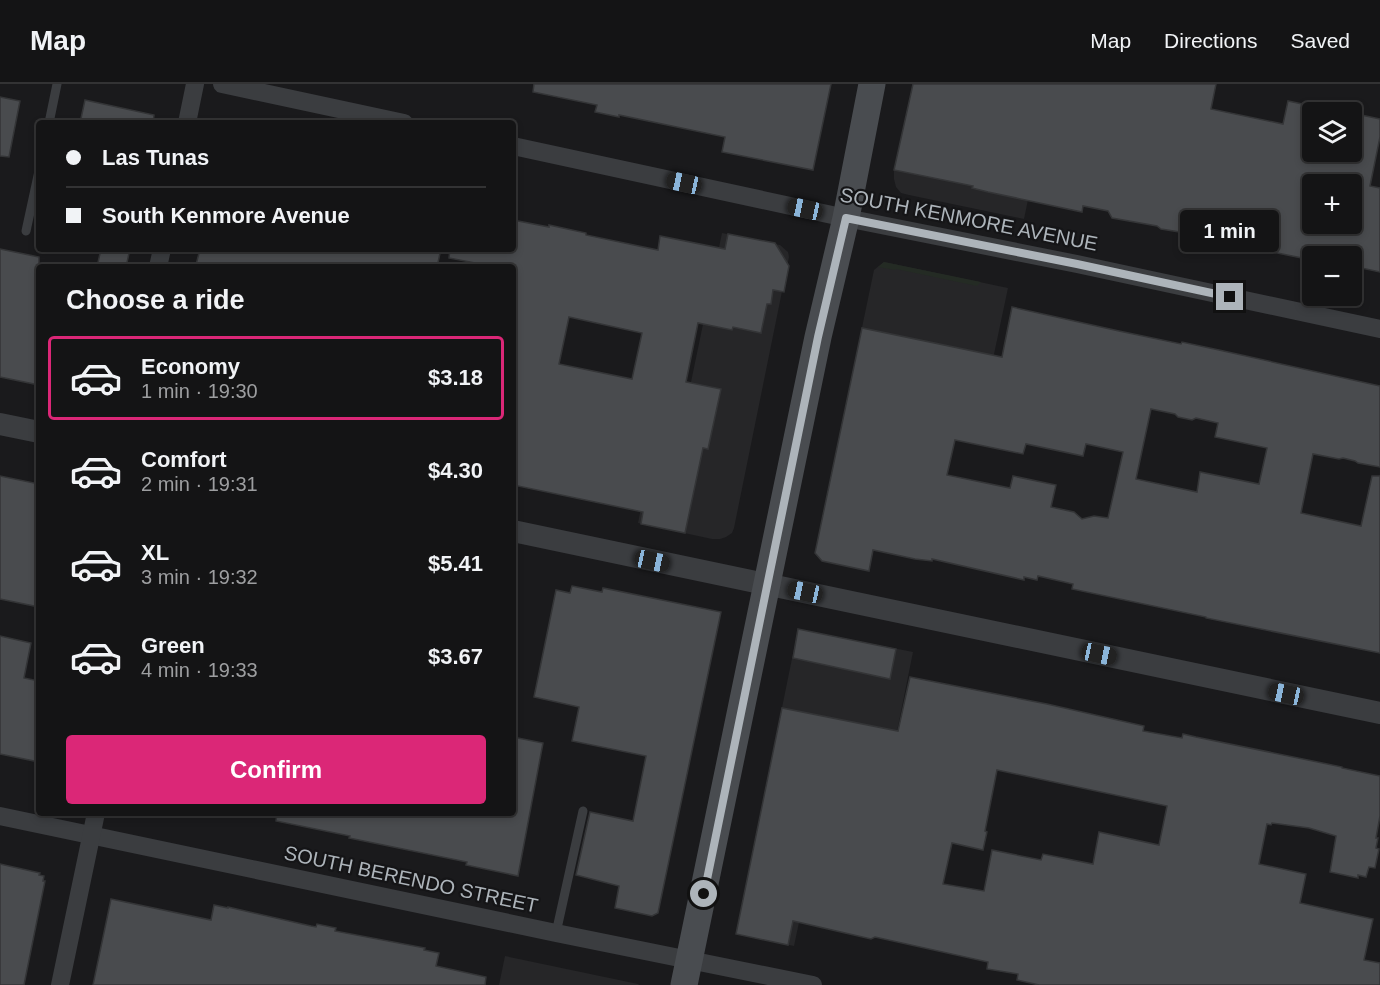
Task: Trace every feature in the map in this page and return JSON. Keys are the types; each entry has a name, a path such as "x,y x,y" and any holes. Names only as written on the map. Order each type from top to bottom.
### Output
{"main road":[{"path":"687,973 818,337 846,218 872,84"}],"street":[{"path":"189,120 195,84"},
{"path":"222,84 390,120"},
{"name":"SOUTH KENMORE AVENUE","path":"516,147 1380,329"},
{"path":"0,424 36,431"},
{"path":"516,532 1380,713"},
{"name":"SOUTH BERENDO STREET","path":"0,816 556,933 687,973 813,985"},
{"path":"60,985 95,816"}],"lane":[{"path":"50,120 57,84"},
{"path":"27,231 36,186"},
{"path":"556,933 583,812"}],"shaded area":[{"path":"913,84 1052,84 1024,219 901,193 896,187 894,170"},
{"path":"722,233 780,245 788,252 789,257 734,528 732,533 726,537 712,539 638,523 667,377 691,382"},
{"path":"884,262 1008,288 975,444 899,428 869,571 822,561 815,553 874,270"},
{"path":"884,262 981,282 977,286 878,267"},
{"path":"798,629 913,652 882,806 826,795 794,946 736,934"},
{"path":"505,956 638,984 639,985 499,985"}],"building":[{"path":"534,84 831,84 813,170 722,152 725,137 595,112 597,105 533,92"},
{"path":"913,84 1216,84 1211,109 1283,124 1288,101 1302,104 1302,162 1362,162 1362,115 1380,119 1380,137 1370,186 1380,188 1380,272 1362,268 1362,246 1302,246 1302,258 1223,242 1223,239 1112,218 1108,211 1083,206 1082,212 988,192 972,188 973,186 894,170"},
{"path":"0,97 20,101 9,157 0,156"},
{"path":"85,100 154,115 153,120 81,120"},
{"path":"516,221 549,227 549,225 658,250 660,236 725,249 728,234 775,243 789,266 784,292 773,290 771,304 767,304 761,333 698,323 686,382 721,389 708,449 703,448 685,533 641,524 643,512 516,486 516,264 481,264 449,258 450,252 516,252","holes":["569,317 642,333 632,379 559,364"]},
{"path":"0,249 39,257 39,264 36,264 36,384 0,377"},
{"path":"100,252 129,252 127,264 98,264"},
{"path":"199,252 440,252 438,264 196,264"},
{"path":"1012,307 1380,386 1380,467 1313,454 1301,513 1361,526 1372,476 1380,476 1380,653 1072,589 1073,584 1038,576 1037,580 1024,577 1024,580 932,559 932,561 915,559 873,550 869,571 822,561 815,553 862,328 1002,357","holes":["1151,409 1192,420 1196,418 1218,423 1215,437 1267,448 1259,484 1200,472 1197,492 1136,479","955,440 1023,454 1026,444 1083,456 1086,444 1123,452 1108,518 1094,516 1082,519 1074,512 1051,507 1056,485 1013,476 1010,488 947,475"]},
{"path":"0,476 36,483 36,606 0,599"},
{"path":"572,586 602,592 603,588 721,612 658,913 652,916 615,908 619,886 576,875 590,812 633,821 646,756 572,741 579,707 534,697 556,590 570,593"},
{"path":"798,629 896,649 890,679 793,658"},
{"path":"0,636 31,643 24,678 36,680 36,761 0,754"},
{"path":"910,677 1144,726 1143,731 1182,738 1183,734 1380,776 1380,816 1376,838 1378,838 1376,848 1379,849 1375,868 1369,867 1366,877 1358,875 1358,878 1330,872 1336,836 1309,828 1272,823 1267,824 1259,864 1306,874 1300,903 1373,919 1364,960 1380,963 1380,985 1039,985 1017,980 1018,974 987,969 988,962 793,921 788,945 736,934 782,708 898,731","holes":["997,770 1167,806 1159,845 1099,832 1093,864 1043,854 1041,860 992,850 984,891 943,884 952,843 983,850"]},
{"path":"516,738 543,743 518,876 466,865 467,862 276,821 277,816 516,816"},
{"path":"0,864 40,873 39,875 44,876 43,881 45,881 24,985 0,985"},
{"path":"111,899 211,920 214,905 228,907 425,948 424,950 439,953 436,966 486,977 485,985 93,985"}],"route":[{"path":"704,894 818,337 846,218 1230,297"}]}
